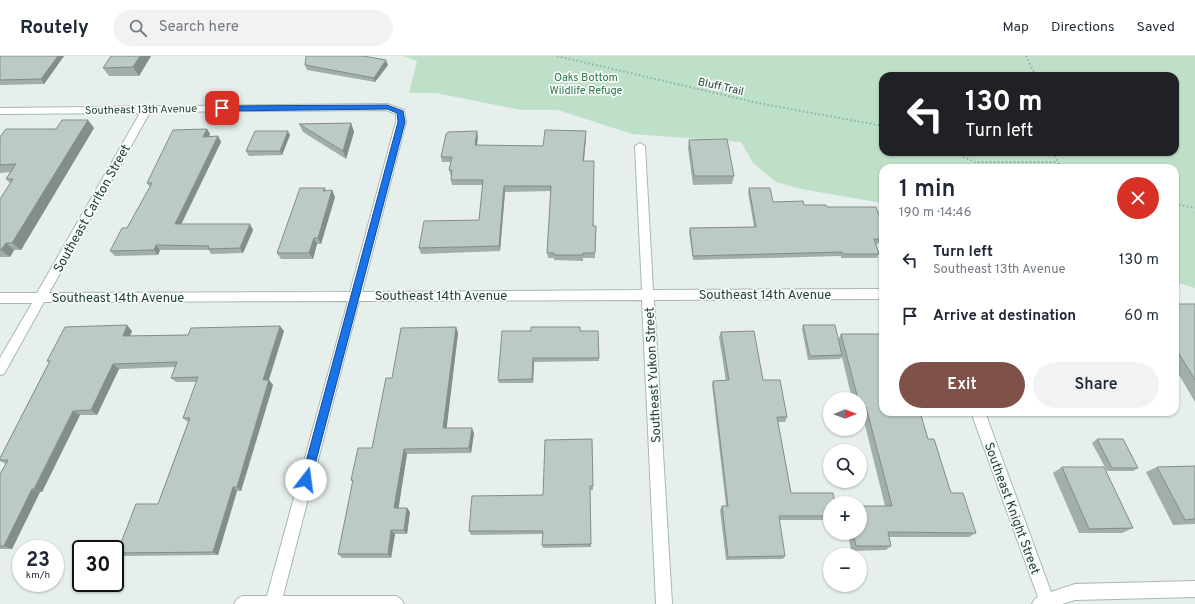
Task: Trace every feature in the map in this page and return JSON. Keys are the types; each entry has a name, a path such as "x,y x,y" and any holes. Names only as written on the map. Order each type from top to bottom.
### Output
{"street":[{"name":"Southeast 13th Avenue","path":"0,111 387,107 401,112 401,122 355,296"},
{"name":"Southeast Carlton Street","path":"0,370 147,109"},
{"name":"Southeast Yukon Street","path":"640,146 664,604"},
{"name":"Southeast 14th Avenue","path":"0,298 879,294"},
{"path":"273,604 355,296"},
{"name":"Southeast Knight Street","path":"979,416 1045,603"},
{"path":"1045,603 1075,592 1195,588"},
{"path":"242,604 396,604"}],"path":[{"name":"Bluff Trail","path":"557,56 758,103 879,125"},
{"path":"1026,56 1034,72"},
{"path":"961,156 975,162 1057,162 1055,156"},
{"path":"1179,205 1195,208"}],"green space":[{"name":"Oaks Bottom Wildlife Refuge","path":"403,56 1195,56 1195,288 1179,283 1179,164 879,164 879,202 801,189 776,182 753,163 741,142 632,134 558,110 522,110 436,93 409,93 417,61"}],"building":[{"path":"0,56 58,56 41,79 0,80"},
{"path":"111,56 140,56 133,67 103,68"},
{"path":"306,56 363,56 386,60 374,78 305,65"},
{"path":"62,120 88,120 12,243 6,243 0,250 0,199 13,179 6,179 16,164 0,165 0,137 6,129 56,129"},
{"path":"351,123 343,151 299,124"},
{"path":"207,129 203,137 218,136 175,224 250,224 240,248 208,249 209,246 156,245 154,250 110,251 122,228 127,228 152,183 147,183 173,130"},
{"path":"545,130 586,131 583,161 594,161 593,226 596,226 595,253 583,253 583,255 554,255 554,253 547,253 551,186 504,186 499,246 419,248 424,221 479,220 483,180 451,180 452,170 449,170 452,157 441,157 446,134 448,132 477,131 475,145 543,146"},
{"path":"255,131 288,131 280,151 246,151"},
{"path":"727,139 734,176 694,176 689,140"},
{"path":"300,188 325,188 323,191 332,190 318,238 314,238 309,253 277,253"},
{"path":"749,188 770,188 773,202 803,201 804,205 826,205 827,207 876,207 879,215 879,239 874,239 879,254 843,254 842,252 693,256 690,228 756,227"},
{"path":"1179,304 1195,304 1195,380 1179,354"},
{"path":"127,325 123,336 188,335 191,328 280,326 263,380 269,380 237,487 233,487 213,552 124,553 124,540 122,540 136,504 158,504 190,418 183,418 198,377 171,378 177,362 113,364 91,410 73,411 4,546 0,546 0,474 8,460 0,460 0,458 50,361 47,361 65,327"},
{"path":"803,325 835,325 842,355 810,356"},
{"path":"456,327 443,428 472,428 469,448 404,449 394,508 407,508 404,530 391,530 388,554 338,554 358,448 372,448 386,378 392,378 401,328"},
{"path":"531,327 580,327 580,331 598,331 599,358 533,358 532,379 498,380 502,331 531,331"},
{"path":"754,331 763,380 780,380 787,417 777,417 791,493 833,493 834,496 823,496 823,516 779,516 785,556 728,557 722,506 728,506 713,381 729,380 721,332"},
{"path":"841,334 879,334 879,416 921,416 928,439 934,439 951,493 963,493 976,533 888,532 891,546 856,546 855,540 867,540 867,506 892,506 867,411 867,392 856,392"},
{"path":"592,439 593,486 590,486 591,544 542,545 543,531 469,531 472,496 543,495 545,440"},
{"path":"1097,439 1123,439 1138,468 1112,468"},
{"path":"1195,466 1195,519 1185,520 1157,467"},
{"path":"1062,467 1104,467 1133,528 1089,529"}],"route":[{"path":"222,108 387,107 401,112 401,122 306,480"}]}
